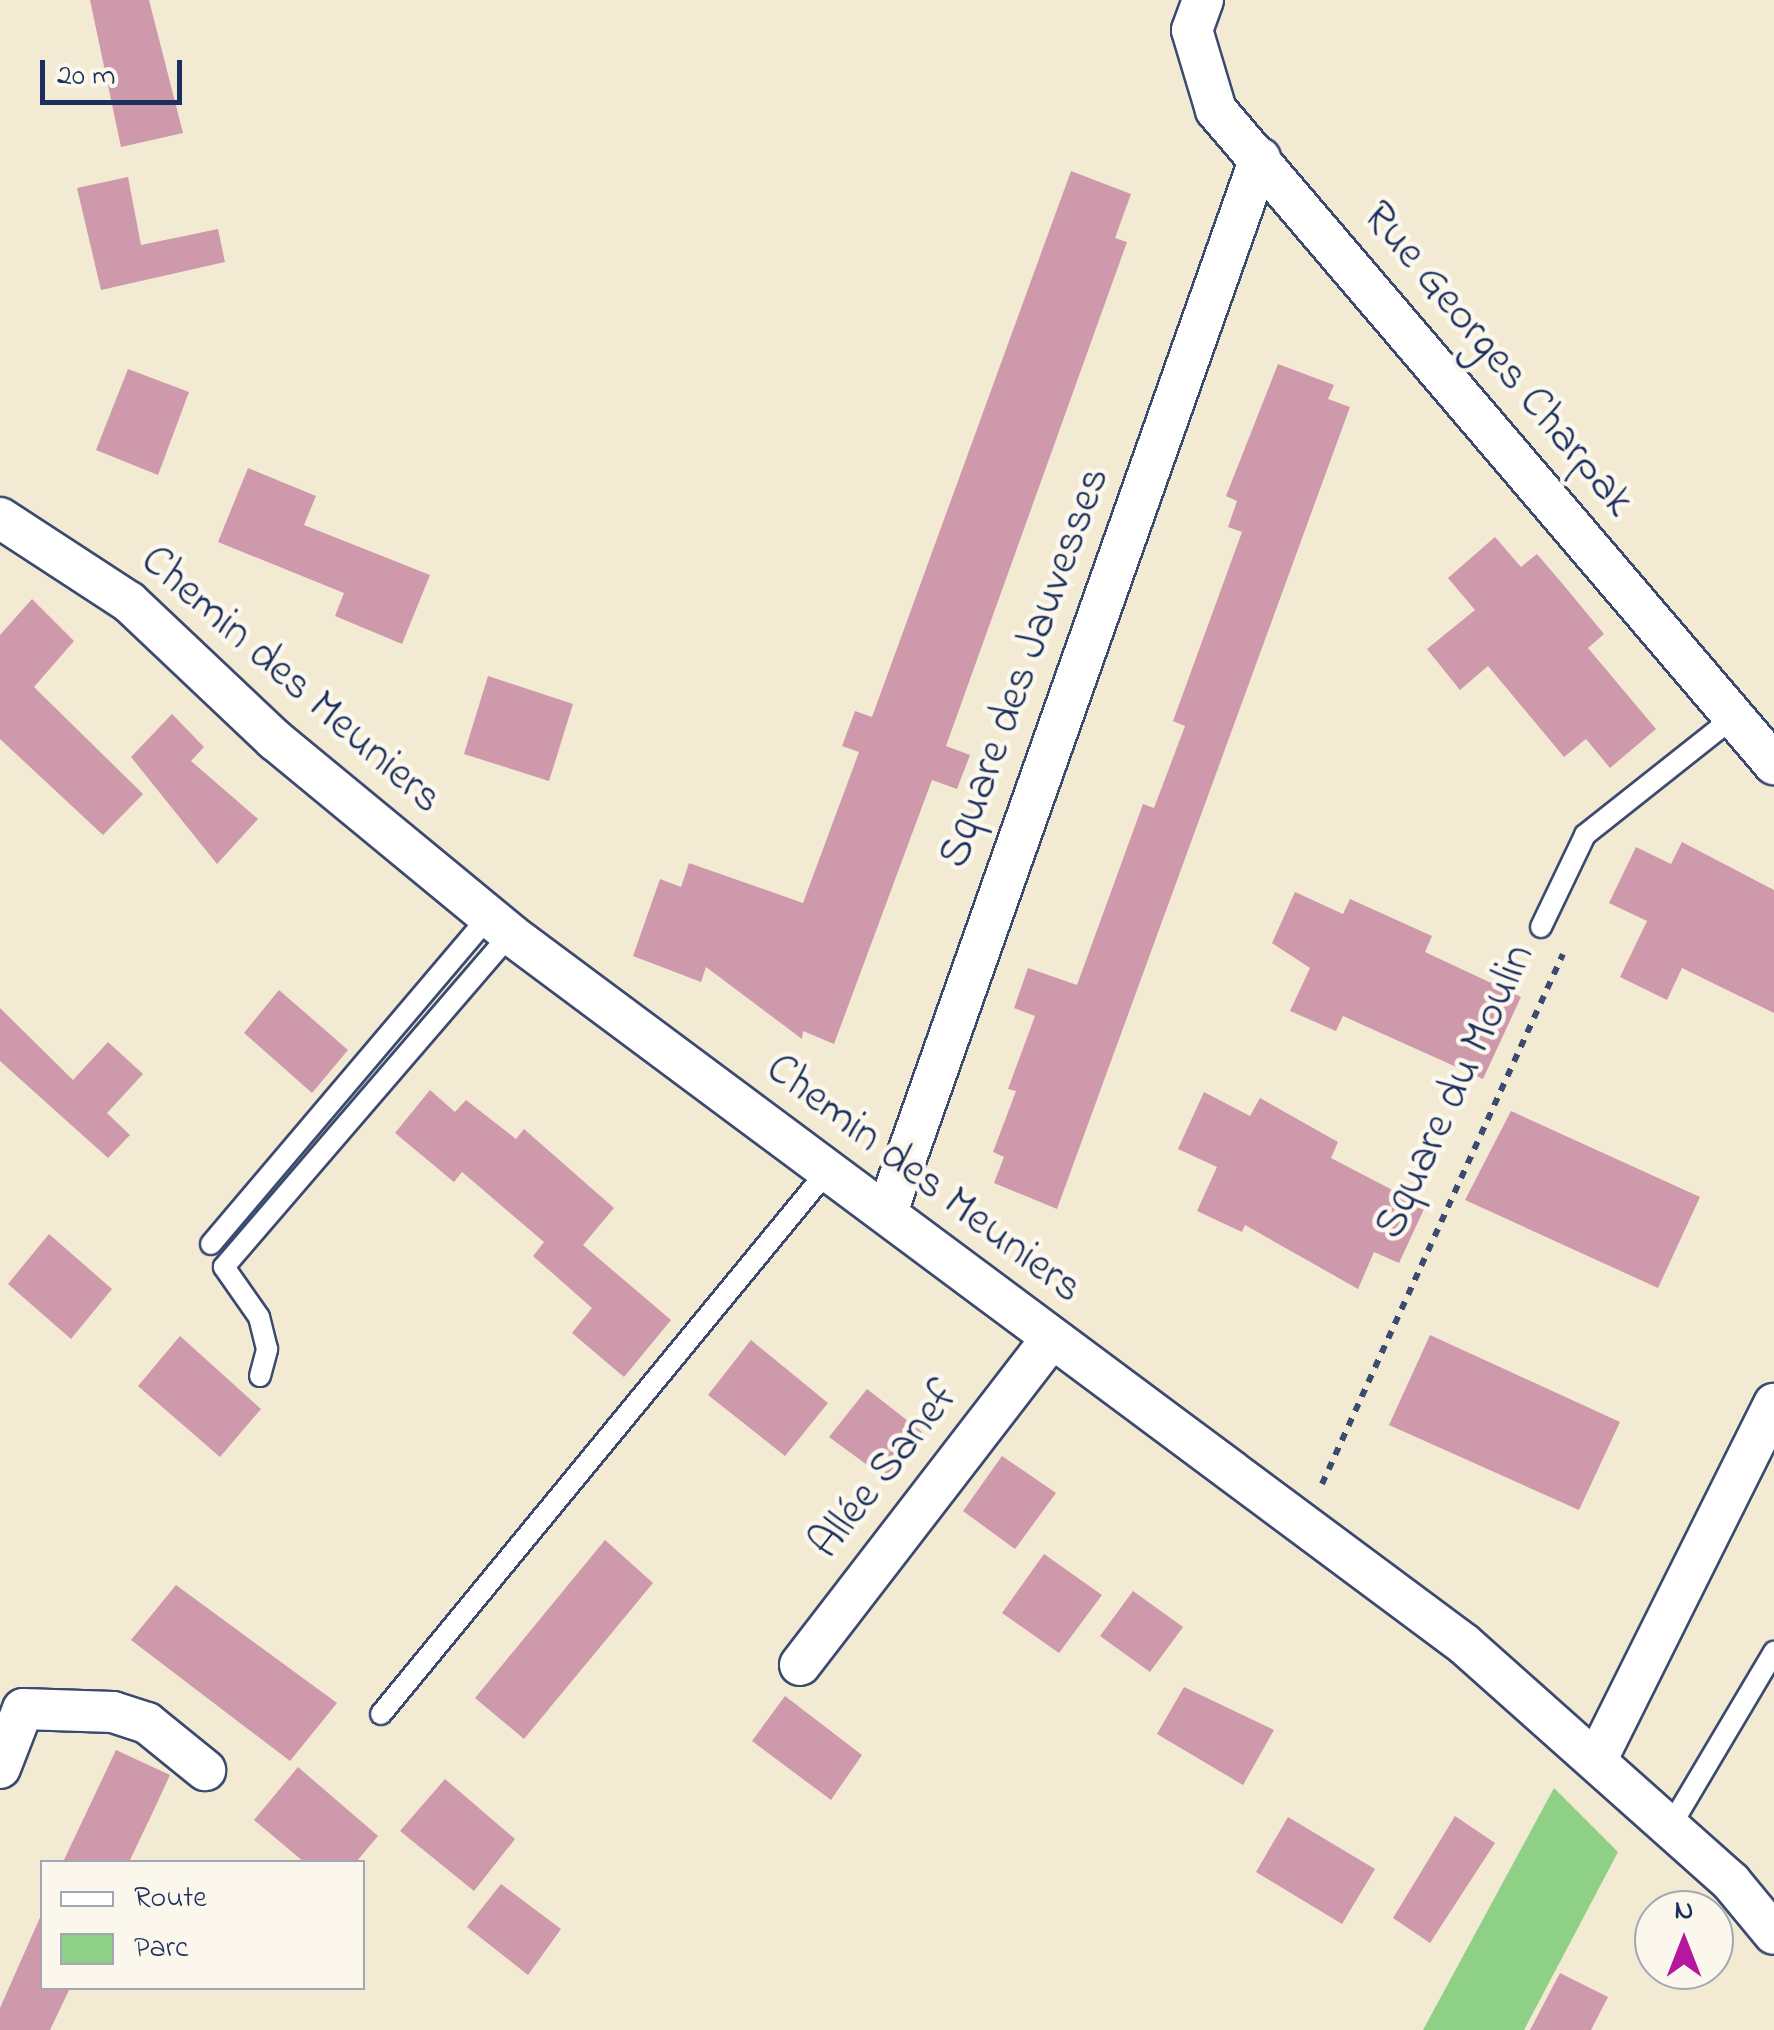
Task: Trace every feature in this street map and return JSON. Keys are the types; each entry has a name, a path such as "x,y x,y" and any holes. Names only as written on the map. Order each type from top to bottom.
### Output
{"street":[{"name":"Rue Georges Charpak","path":"1202,0 1192,30 1198,67 1216,110 1774,764"},
{"name":"Square des Jauvesses","path":"887,1212 1260,158"},
{"name":"Chemin des Meuniers","path":"0,518 129,602 275,740 499,925 887,1212 1302,1532 1464,1644 1670,1827 1774,1934"},
{"name":"Allée Sanef","path":"800,1665 1051,1338"},
{"path":"1597,1759 1774,1404"},
{"path":"0,1768 12,1699 114,1712 147,1723 204,1770"}],"lane":[{"name":"Square du Moulin","path":"1541,927 1585,835 1734,718"},
{"path":"211,1244 499,925"},
{"path":"260,1376 267,1349 259,1317 224,1268 499,925"},
{"path":"381,1714 829,1169"},
{"path":"1670,1827 1774,1652"}],"path":[{"name":"Square du Moulin","path":"1302,1532 1566,948"}],"green space":[{"path":"1554,1788 1618,1852 1524,2030 1423,2030"}],"building":[{"path":"90,0 149,0 183,133 121,147"},
{"path":"1071,171 1131,194 1115,238 1127,242 946,746 970,755 957,789 932,780 834,1044 803,1031 802,1039 706,967 701,982 633,956 660,879 681,887 689,863 803,903 859,752 842,746 855,711 872,717"},
{"path":"128,177 141,245 218,229 225,262 101,290 77,188"},
{"path":"1278,364 1334,385 1328,399 1350,407 1057,1209 994,1183 1004,1157 993,1152 1016,1091 1008,1089 1035,1016 1014,1008 1028,968 1077,985 1143,804 1154,808 1185,726 1173,721 1242,532 1228,527 1237,501 1226,496"},
{"path":"128,369 189,392 158,475 96,450"},
{"path":"248,468 316,496 304,525 430,575 402,644 335,616 344,593 218,542"},
{"path":"1495,537 1521,567 1537,554 1566,588 1604,634 1588,648 1656,729 1610,768 1586,739 1564,757 1488,666 1460,690 1427,649 1475,610 1448,578"},
{"path":"32,599 74,641 34,687 143,794 103,835 0,739 0,635"},
{"path":"488,676 573,704 549,781 464,754"},
{"path":"172,714 204,747 191,761 258,819 217,864 131,757"},
{"path":"1682,842 1774,890 1774,1013 1682,968 1667,1000 1620,977 1647,921 1609,903 1636,847 1671,864"},
{"path":"1295,892 1343,914 1350,899 1432,936 1425,952 1521,997 1483,1079 1343,1016 1336,1031 1290,1011 1310,968 1272,943"},
{"path":"279,990 348,1050 312,1093 244,1033"},
{"path":"0,1008 73,1080 108,1042 143,1074 107,1113 130,1135 108,1158 0,1061"},
{"path":"430,1090 455,1112 466,1100 516,1139 524,1129 614,1208 583,1245 671,1320 624,1377 572,1333 592,1308 533,1256 544,1242 462,1172 454,1182 395,1133"},
{"path":"1204,1092 1250,1116 1260,1098 1338,1142 1331,1158 1425,1207 1399,1263 1374,1252 1358,1289 1245,1225 1242,1232 1197,1211 1217,1167 1178,1149"},
{"path":"1511,1111 1700,1197 1658,1288 1465,1200"},
{"path":"49,1234 112,1289 71,1339 8,1284"},
{"path":"1430,1335 1620,1422 1579,1510 1389,1425"},
{"path":"180,1336 261,1409 220,1457 138,1386"},
{"path":"751,1340 828,1403 785,1456 708,1395"},
{"path":"867,1389 922,1432 885,1478 829,1437"},
{"path":"1002,1456 1056,1493 1015,1549 963,1511"},
{"path":"605,1540 653,1583 524,1739 475,1698"},
{"path":"1044,1554 1102,1595 1059,1653 1002,1613"},
{"path":"176,1585 337,1703 290,1761 131,1640"},
{"path":"1133,1591 1183,1627 1150,1672 1100,1636"},
{"path":"1184,1687 1274,1730 1243,1785 1157,1734"},
{"path":"785,1696 862,1755 831,1800 752,1741"},
{"path":"116,1750 170,1775 130,1860 64,1860"},
{"path":"298,1767 378,1836 358,1860 302,1860 254,1820"},
{"path":"445,1779 515,1839 474,1891 400,1831"},
{"path":"1455,1816 1495,1843 1430,1943 1393,1918"},
{"path":"1288,1817 1375,1869 1342,1924 1256,1872"},
{"path":"501,1884 561,1929 528,1975 467,1927"},
{"path":"40,1918 40,1990 69,1990 50,2030 0,2030 0,2008"},
{"path":"1560,1973 1608,1997 1591,2030 1530,2030"}]}
